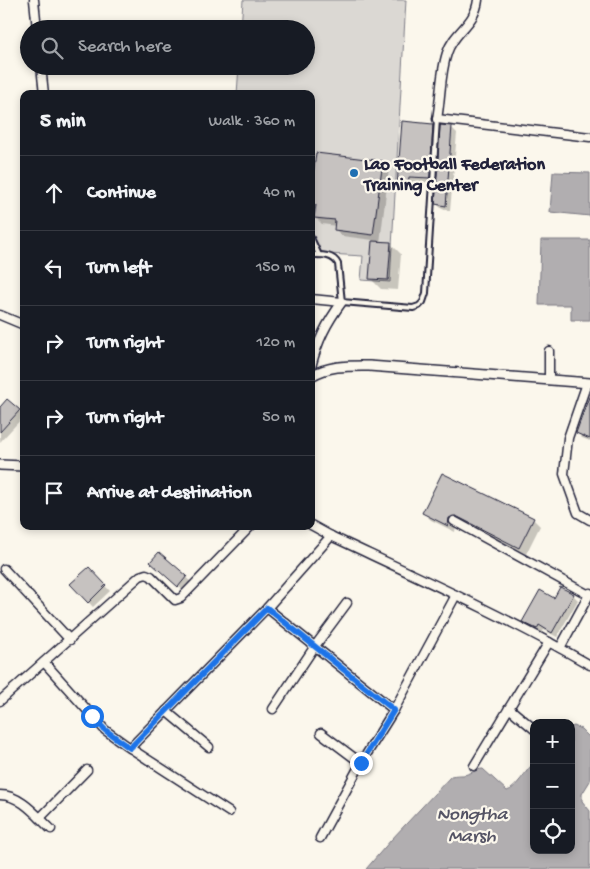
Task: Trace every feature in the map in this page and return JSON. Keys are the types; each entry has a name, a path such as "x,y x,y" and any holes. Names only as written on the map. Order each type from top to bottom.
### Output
{"street":[{"path":"34,0 36,20"},
{"path":"478,0 474,15 453,41 447,52 437,119 590,137"},
{"path":"42,75 44,90"},
{"path":"315,299 342,302 320,337 315,353"},
{"path":"0,315 20,323"},
{"path":"549,351 549,380"},
{"path":"315,374 336,366 369,366 588,383 568,438 564,474 578,513 590,520"},
{"path":"0,465 20,466"},
{"path":"454,521 589,594 560,648"},
{"path":"315,527 456,595 590,665"},
{"path":"0,701 140,576 146,574 151,576 175,600 181,598 247,530"},
{"path":"130,748 267,608 331,536"},
{"path":"4,569 70,640"},
{"path":"320,838 361,763 394,710 456,595"},
{"path":"273,709 315,646 347,603"},
{"path":"267,608 394,710"},
{"path":"474,766 549,642"},
{"path":"44,662 105,730 229,812"},
{"path":"509,708 530,726"},
{"path":"166,711 209,747"},
{"path":"321,732 361,763"},
{"path":"40,818 87,770"},
{"path":"0,795 7,795 20,800 51,828"}],"lane":[{"path":"315,255 330,256 338,264 342,302 413,308 423,302 426,293 437,119"},
{"path":"315,246 319,255"}],"shaded area":[{"name":"Lao Football Federation Training Center","path":"243,0 406,0 390,282 361,280 363,256 315,253 315,90 237,90 238,75 315,75 315,20 242,20"}],"water":[{"path":"553,172 590,173 590,216 550,212"},
{"path":"541,240 590,240 590,320 571,320 571,305 539,305"},
{"name":"Nongtha Marsh","path":"575,726 581,729 590,738 590,781 582,794 582,801 590,811 590,869 366,869 451,776 483,769 507,791 514,787 530,768 530,854 575,854"}],"building":[{"path":"402,121 433,124 430,178 409,177 408,186 397,186"},
{"path":"440,125 452,126 446,206 435,204"},
{"path":"316,153 383,161 373,235 334,230 335,220 315,218"},
{"path":"372,241 391,242 388,280 369,279"},
{"path":"590,394 590,439 576,433"},
{"path":"7,399 20,410 0,432 0,407"},
{"path":"442,473 534,518 519,548 456,516 449,518 448,526 422,513"},
{"path":"159,552 187,576 178,587 150,562"},
{"path":"89,567 106,585 88,603 70,584"},
{"path":"560,587 574,594 552,633 539,625 537,629 522,622 540,590 554,598"}],"place":[{"name":"Lao Football Federation Training Center","path":"354,173"}],"route":[{"path":"92,716 105,730 130,748 267,608 394,710 361,763"}]}
